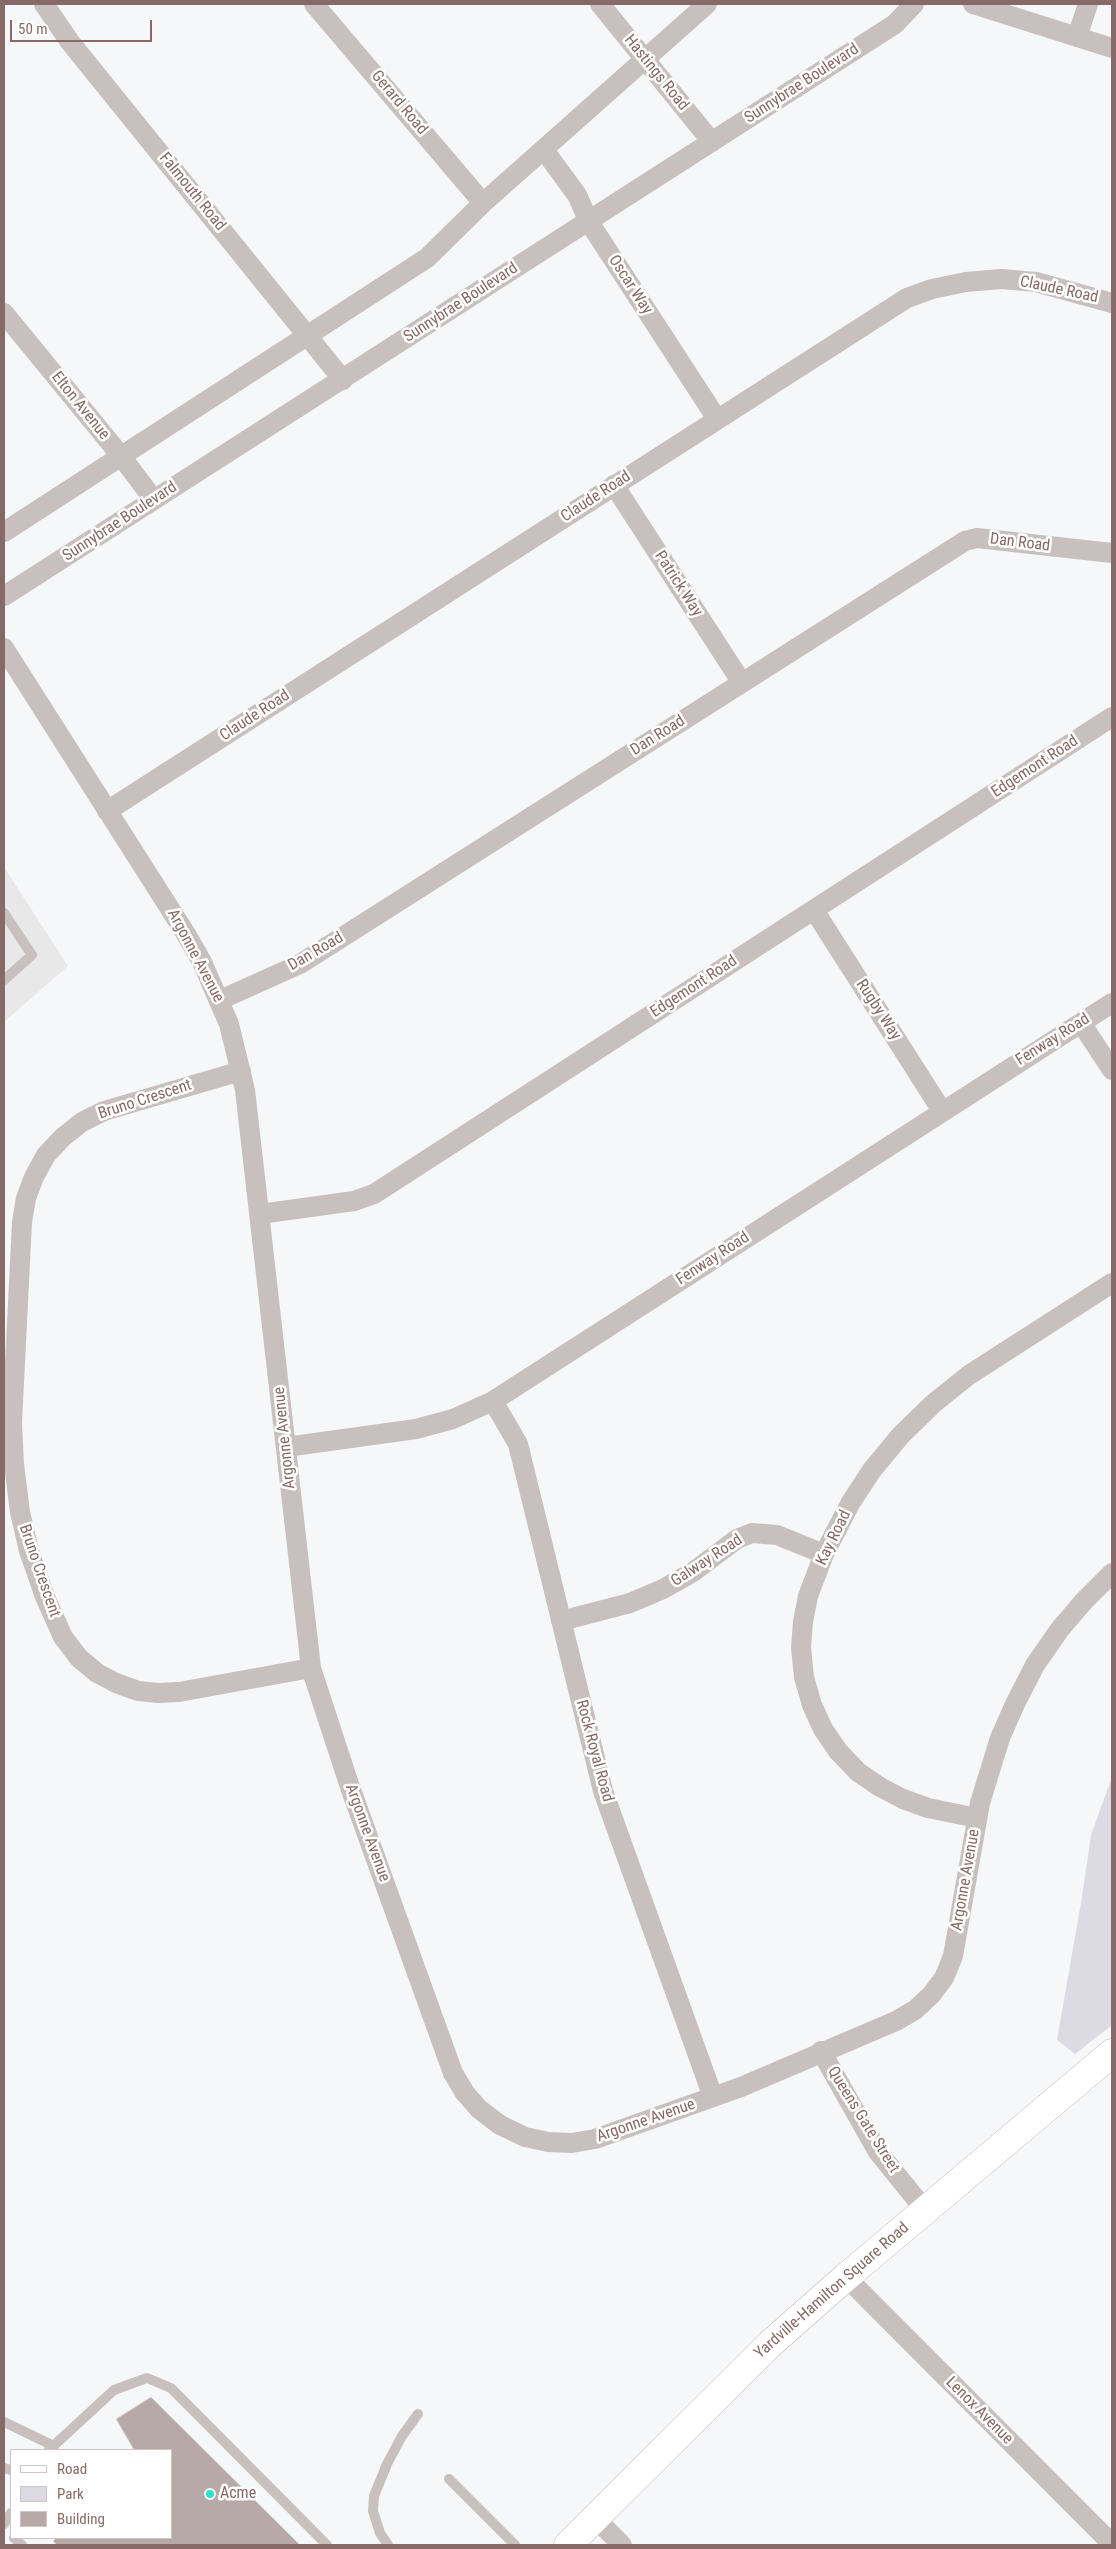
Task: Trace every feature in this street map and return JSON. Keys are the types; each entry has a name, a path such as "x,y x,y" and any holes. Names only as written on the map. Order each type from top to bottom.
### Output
{"street":[{"name":"Falmouth Road","path":"44,4 70,42 343,380"},
{"name":"Gerard Road","path":"314,4 483,203"},
{"name":"Hastings Road","path":"600,4 712,142"},
{"path":"4,532 427,258 483,203 707,4"},
{"name":"Sunnybrae Boulevard","path":"4,596 895,24 914,4"},
{"path":"973,4 1112,48"},
{"path":"1077,37 1088,4"},
{"name":"Oscar Way","path":"544,150 577,195 589,222 717,419"},
{"name":"Claude Road","path":"108,811 907,298 932,289 966,282 1001,279 1036,282 1112,302"},
{"name":"Elton Avenue","path":"4,312 121,456 154,500"},
{"name":"Patrick Way","path":"614,485 742,683"},
{"name":"Dan Road","path":"220,1000 300,964 965,541 977,538 1112,553"},
{"name":"Argonne Avenue","path":"4,648 186,934 220,1000 241,1071 260,1214 311,1668 350,1787 453,2073 479,2109 500,2125 525,2137 548,2142 572,2143 595,2140 713,2097 896,2021 915,2010 931,1995 944,1978 953,1956 977,1818 1000,1738 1014,1704 1035,1666 1066,1622 1112,1573"},
{"name":"Edgemont Road","path":"260,1214 354,1201 374,1194 1112,717"},
{"name":"Rugby Way","path":"814,910 942,1110"},
{"name":"Fenway Road","path":"286,1447 416,1429 452,1419 493,1401 942,1110 1112,1003"},
{"path":"1081,1023 1112,1070"},
{"name":"Bruno Crescent","path":"241,1071 104,1111 82,1122 63,1137 42,1162 26,1198 22,1222 12,1423 14,1464 20,1512 29,1551 45,1597 63,1637 79,1658 96,1673 116,1684 138,1691 158,1693 179,1692 311,1668"},
{"name":"Kay Road","path":"977,1818 928,1808 903,1799 880,1787 858,1772 838,1751 823,1729 812,1705 804,1677 801,1648 808,1596 824,1554 851,1502 872,1470 901,1435 934,1403 969,1375 1112,1283"},
{"name":"Rock Royal Road","path":"493,1401 518,1444 602,1791 713,2097"},
{"name":"Galway Road","path":"561,1621 630,1602 662,1589 693,1572 737,1539 752,1534 777,1535 824,1554"},
{"name":"Queens Gate Street","path":"822,2052 878,2152 925,2210"},
{"name":"Yardville-Hamilton Square Road","path":"568,2545 740,2374 846,2277 1112,2053"},
{"name":"Lenox Avenue","path":"846,2277 1112,2544"},
{"path":"595,2518 622,2545"}],"lane":[{"path":"4,913 32,956 4,980"},
{"path":"4,2422 52,2448 114,2390 147,2378 171,2388 327,2545"},
{"path":"388,2545 380,2533 375,2518 374,2496 386,2464 402,2436 418,2414"},
{"path":"449,2479 515,2545"},
{"path":"4,2526 10,2515"}],"shaded area":[{"path":"4,867 68,966 4,1022"}],"green space":[{"path":"1112,1777 1112,2025 1075,2054 1057,2040 1091,1835"}],"building":[{"name":"Acme","path":"151,2397 300,2545 57,2545 53,2541 55,2539 172,2539 172,2449 133,2449 116,2419"}],"place":[{"name":"Acme","path":"210,2494"}]}
